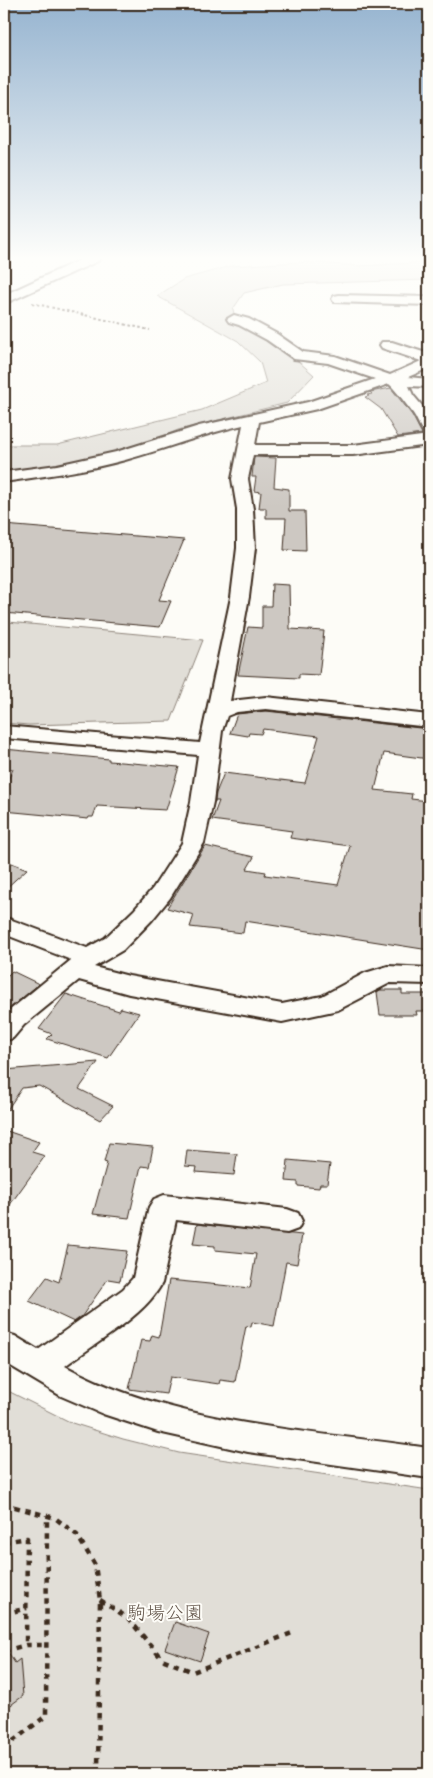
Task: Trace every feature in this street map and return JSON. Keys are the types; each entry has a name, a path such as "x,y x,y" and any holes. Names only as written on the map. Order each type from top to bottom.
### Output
{"street":[{"path":"276,341 299,356 330,359 391,380 429,383"},
{"path":"387,345 429,359"},
{"path":"4,477 57,470 120,456 204,429 312,406 391,380 429,363"},
{"path":"391,380 403,388 406,396 420,411 429,430"},
{"path":"4,1032 15,1019 82,964 114,944 162,893 193,844 202,802 212,731 218,712 240,597 246,548 245,509 240,478 252,418"},
{"path":"246,450 353,450 429,440"},
{"path":"218,712 234,706 266,703 429,721"},
{"path":"4,732 210,750"},
{"path":"4,925 129,985 282,1012 329,1004 374,979 388,974 429,976"},
{"path":"40,1366 134,1298 147,1283 164,1207 287,1221"},
{"path":"4,1346 73,1385 156,1416 238,1436 429,1463"}],"path":[{"path":"4,1504 55,1518 77,1535 94,1565 100,1600 98,1774"},
{"path":"4,1511 16,1506"},
{"path":"4,1748 46,1716 47,1515"},
{"path":"4,1542 27,1538 26,1645"},
{"path":"100,1600 128,1618 162,1659 194,1672 292,1633"},
{"path":"4,1614 27,1608"},
{"path":"4,1651 26,1645 46,1645"}],"green space":[{"path":"238,341 275,341 314,375 287,403 178,430 140,446 77,462 4,471 4,445 57,445 202,410 266,383 260,362"},
{"path":"8,622 203,640 171,721 29,725 4,723 4,630"},
{"name":"駒場公園","path":"4,1389 72,1423 123,1439 179,1453 429,1490 429,1774 4,1774"}],"building":[{"path":"391,388 412,415 422,434 398,437 381,409 365,397 372,394 370,392"},
{"path":"254,457 276,458 274,487 289,489 289,511 305,511 306,551 284,550 286,518 266,518 266,508 259,508 261,492 254,491 256,477 252,477"},
{"path":"4,525 184,540 159,600 171,601 160,627 4,613"},
{"path":"272,584 289,585 290,629 324,631 319,675 299,674 299,678 238,675 248,627 262,628 262,606 271,606"},
{"path":"266,711 429,729 429,759 384,753 375,790 412,794 411,799 429,801 429,950 245,921 243,933 190,927 194,915 167,908 205,846 254,857 247,869 266,872 265,875 338,885 350,846 290,838 292,831 212,820 219,801 215,801 216,793 224,773 305,783 319,736 263,729 261,734 249,733 248,736 230,733 237,714"},
{"path":"4,749 179,767 166,810 97,806 93,817 88,819 4,811 4,789 13,769 4,768"},
{"path":"4,860 27,869 4,890"},
{"path":"12,971 39,984 4,1013 4,979"},
{"path":"380,990 402,990 402,994 427,994 429,1011 416,1011 417,1015 380,1015 377,992"},
{"path":"66,994 119,1011 121,1008 139,1013 108,1058 47,1039 52,1034 39,1029"},
{"path":"98,1062 79,1089 113,1106 100,1120 39,1086 22,1088 7,1110 5,1070"},
{"path":"4,1130 39,1142 32,1152 45,1156 4,1213"},
{"path":"109,1143 153,1147 149,1167 141,1166 129,1218 93,1214 107,1163 104,1162"},
{"path":"187,1150 237,1154 234,1175 196,1172 197,1167 185,1166"},
{"path":"288,1160 330,1164 327,1184 320,1184 319,1188 298,1186 298,1182 286,1181"},
{"path":"197,1224 302,1235 297,1264 286,1262 274,1326 252,1322 251,1327 246,1326 235,1382 220,1380 219,1384 170,1377 166,1394 129,1389 141,1340 150,1341 152,1335 159,1337 169,1280 250,1288 256,1254 215,1250 215,1246 193,1244"},
{"path":"68,1245 127,1251 120,1281 108,1279 82,1316 74,1322 29,1301 47,1277 59,1282"},
{"path":"175,1622 209,1634 200,1661 165,1649"},
{"path":"4,1646 15,1663 20,1659 23,1696 4,1710"}]}
